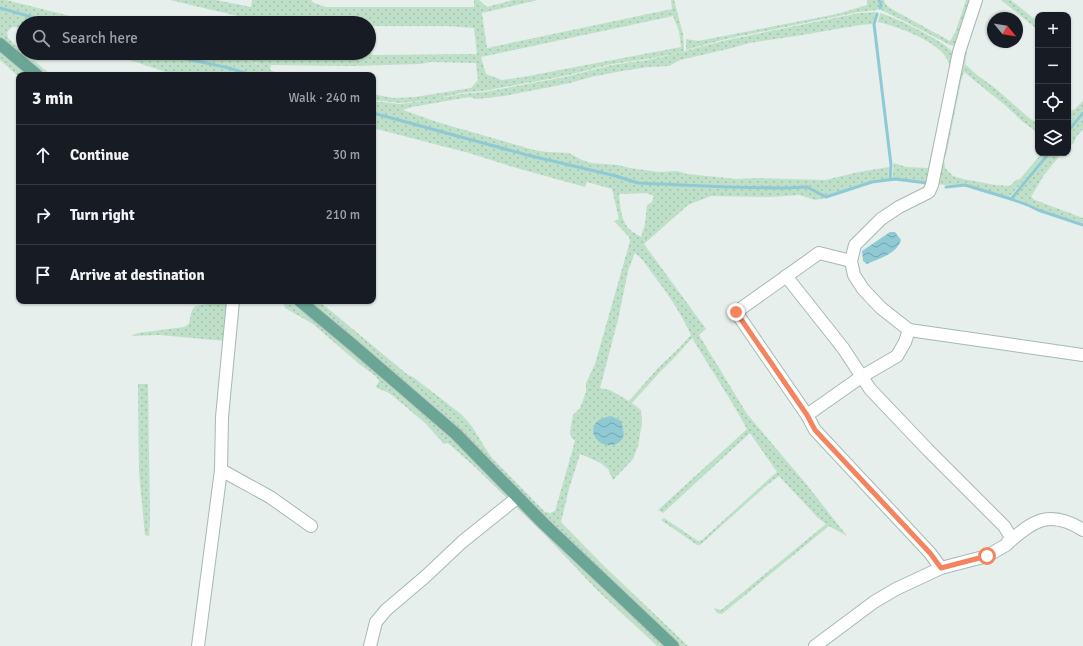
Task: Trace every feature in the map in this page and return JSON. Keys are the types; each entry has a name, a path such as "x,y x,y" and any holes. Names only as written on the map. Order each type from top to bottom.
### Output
{"main road":[{"path":"0,44 16,57"},
{"path":"19,60 33,72"},
{"path":"304,304 456,434 544,524 673,646"}],"street":[{"path":"976,0 959,52 932,185 929,192 899,207 881,219 855,245 851,261 854,275 863,289 881,308 909,330 1083,355"},
{"path":"851,261 819,253 736,312 807,415 815,430 930,553 941,568"},
{"path":"786,276 843,348 870,389 1004,526 1011,537 1006,545"},
{"path":"198,646 221,470 222,417 233,304"},
{"path":"807,415 861,377 897,356 905,342 909,330"},
{"path":"221,470 270,497 311,526"},
{"path":"370,646 376,622 386,610 426,576 462,542 518,497"},
{"path":"815,646 874,602 896,589 941,568 987,556 1006,545 1022,530 1036,522 1045,519 1062,520 1072,523 1083,530"}],"green space":[{"path":"0,0 6,0 70,16 30,16 0,7"},
{"path":"170,0 216,0 251,7 252,0 311,0 314,3 326,7 474,7 474,0 479,0 487,7 513,0 538,0 482,13 487,48 672,9 671,0 674,0 683,34 684,51 675,54 612,64 565,76 483,91 461,93 432,100 400,103 376,100 376,95 393,98 415,97 471,88 478,80 476,63 430,62 421,64 352,66 271,65 270,70 275,72 244,72 229,67 196,60 246,60 264,67 250,60 376,60 376,55 477,54 474,28 448,26 376,26 376,16 238,16","holes":["673,16 679,31 681,47 502,80 486,74 481,57"]},
{"path":"867,0 878,0 880,6 877,10 859,12 726,39 686,50 686,39 698,41 837,14 867,5"},
{"path":"881,0 884,0 887,6 893,10 950,41 955,33 966,0 973,0 955,46 950,45 881,10"},
{"path":"977,0 983,0 968,45 965,64 1035,122 1035,131 964,72 944,160 945,168 953,176 963,179 995,185 1010,186 1016,180 1020,179 1039,156 1044,156 1009,198 965,184 937,184 939,167"},
{"path":"1001,0 1011,0 1035,20 1035,28 1023,18 1023,12 1016,12"},
{"path":"0,9 24,16 16,16 16,27 12,27 7,32 8,38 16,45 16,51 0,37"},
{"path":"876,12 872,24 749,43 680,60 669,66 648,67 622,71 504,96 477,99 469,97 412,107 403,110 437,122 534,150 569,153 590,163 618,165 658,172 677,171 687,174 737,179 757,178 825,180 889,167 888,179 871,182 826,196 807,186 727,186 638,182 527,155 376,113 376,101 400,104 432,100 461,94 484,92 565,77 612,65 647,60 727,40 859,13"},
{"path":"880,13 908,25 942,43 954,54 927,182 892,178 894,163 906,167 928,168 950,68 948,60 940,50 924,39 904,30 878,22"},
{"path":"0,50 26,72 16,72 16,74 0,60"},
{"path":"27,60 33,60 47,72 41,72"},
{"path":"129,60 187,60 238,72 166,72"},
{"path":"1083,101 1083,111 1071,125 1071,111"},
{"path":"1083,114 1083,129 1071,145 1071,128"},
{"path":"376,115 527,156 638,184 727,188 806,188 826,198 815,200 799,195 771,197 711,196 688,205 644,244 706,329 699,335 747,414 807,485 847,536 829,526 722,614 717,613 714,608 721,610 826,524 818,518 779,476 700,545 697,545 661,520 664,518 698,541 702,540 777,472 750,433 663,513 658,510 747,429 692,338 632,403 641,410 642,423 638,446 633,459 613,480 608,469 599,462 580,454 561,522 604,566 688,646 677,646 312,304 323,304 408,375 413,377 461,414 471,425 491,457 545,512 550,513 555,511 575,441 571,437 570,431 573,415 580,408 586,392 586,383 595,364 630,241 629,237 614,221 619,219 612,189 587,182 585,187 469,153 376,129","holes":["647,193 654,196 652,202 647,205 645,224 641,237 628,228 621,212 619,194","635,253 640,257 668,295 691,335 658,368 629,401 610,390 600,388 618,320 628,271"]},
{"path":"1048,156 1060,156 1044,175 1031,197 1035,200 1083,218 1083,223 1048,213 1028,203 1013,198"},
{"path":"230,304 226,341 159,335 131,336 138,333 184,327 189,324 192,309 200,305"},
{"path":"284,304 296,304 359,356 418,407 513,497 509,500 448,443 444,444 425,423 393,396 377,388 376,387 379,381 374,375 313,324 285,308"},
{"path":"138,384 148,384 149,536 145,535 139,472"},
{"path":"517,500 667,646 657,646 598,591 513,504"}],"water":[{"path":"890,232 895,232 901,240 896,249 867,264 863,261 862,251"},
{"path":"611,416 621,421 623,439 618,443 606,445 596,439 593,430 599,420"}],"waterway":[{"path":"879,0 881,5 880,8"},
{"path":"0,8 28,16"},
{"path":"877,14 874,24 891,165 890,179"},
{"path":"192,60 242,72"},
{"path":"1071,127 1083,113"},
{"path":"376,114 527,155 616,176 638,183 727,187 807,187 826,197 872,182 895,179 927,183"},
{"path":"946,187 965,185 1011,199 1047,156"},
{"path":"1011,199 1083,225"}],"route":[{"path":"736,312 807,415 815,430 930,553 941,568 987,556"}]}
